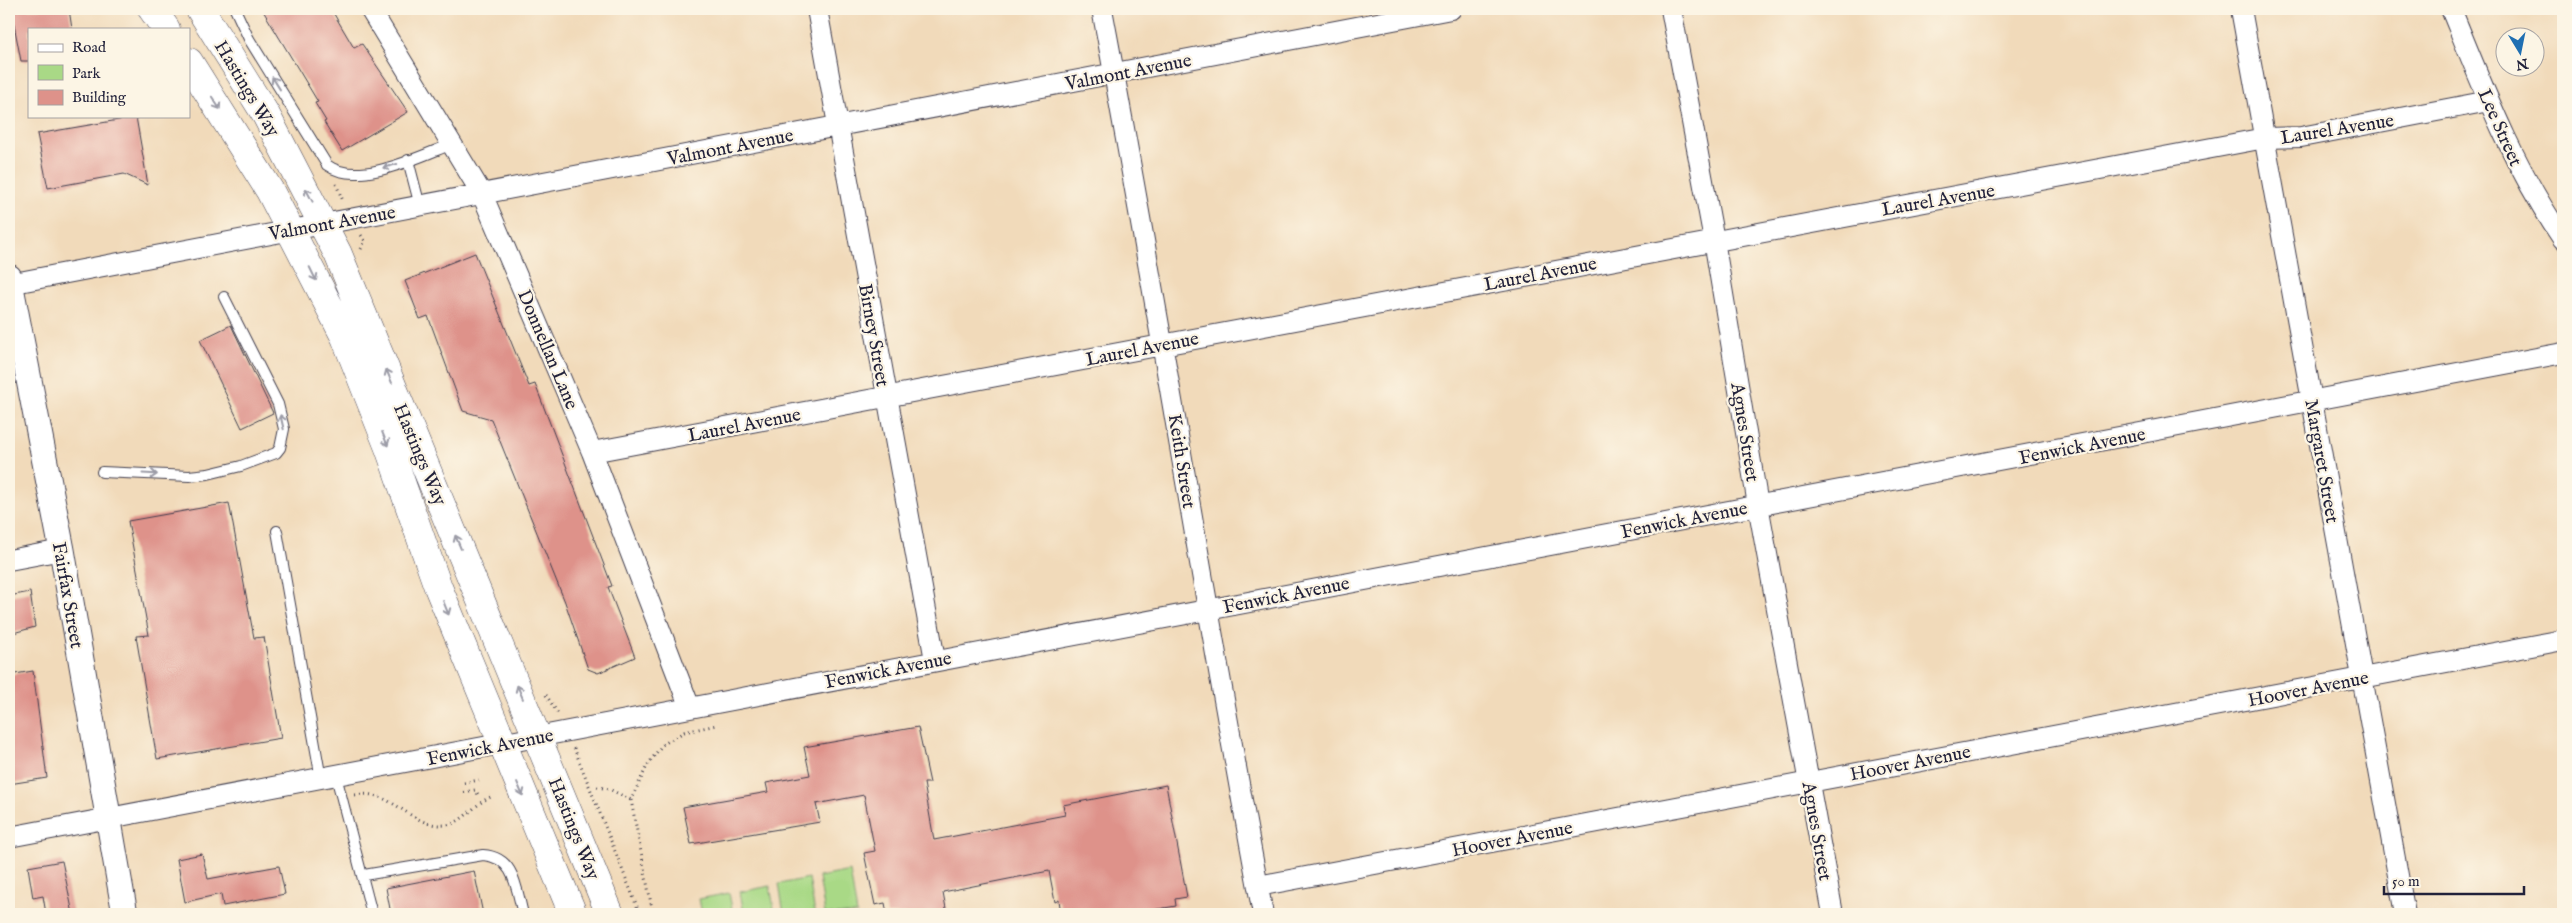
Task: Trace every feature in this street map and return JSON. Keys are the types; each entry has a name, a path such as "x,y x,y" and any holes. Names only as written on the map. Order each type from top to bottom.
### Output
{"main road":[{"path":"152,9 165,28"},
{"name":"Hastings Way","path":"200,9 266,115 324,224 610,914"},
{"name":"Hastings Way","path":"190,64 241,141 292,230 348,346 389,448 438,587 573,914"}],"street":[{"name":"Donnellan Lane","path":"370,9 482,194 592,452 690,708"},
{"name":"Birney Street","path":"817,9 935,660"},
{"name":"Keith Street","path":"1102,9 1164,344 1208,609 1263,914"},
{"name":"Valmont Avenue","path":"9,282 420,206 1451,9"},
{"name":"Agnes Street","path":"1671,9 1714,240 1758,505 1833,914"},
{"name":"Margaret Street","path":"2241,9 2405,914"},
{"name":"Lee Street","path":"2451,9 2513,157 2538,202 2563,239"},
{"name":"Laurel Avenue","path":"592,452 1714,240 2265,138 2301,137 2488,101"},
{"name":"Fairfax Street","path":"9,282 62,550 124,914"},
{"name":"Fenwick Avenue","path":"9,837 935,660 2563,354"},
{"path":"9,560 62,550"},
{"name":"Hoover Avenue","path":"1258,886 2563,640"}],"lane":[{"path":"235,9 249,39 327,166 335,171 353,174 408,160 452,144"},
{"path":"408,160 420,206"},
{"path":"102,472 180,475 208,474 241,466 276,453 280,448 284,429 278,404 224,297"},
{"path":"277,531 329,777 342,798 364,875 372,914"},
{"path":"364,875 483,855 495,856 505,862 512,874 524,914"}],"path":[{"path":"653,914 631,800 647,766 662,745 684,732 717,725"},
{"path":"464,783 479,780"},
{"path":"597,787 613,791 631,800"},
{"path":"464,792 475,790 479,796"},
{"path":"342,798 373,794 420,820 441,826 454,823 482,801 494,796"}],"green space":[{"path":"850,871 857,914 825,914 819,877"},
{"path":"809,878 815,914 784,914 779,884"},
{"path":"770,886 775,914 744,914 740,892"},
{"path":"729,893 733,914 702,914 699,899"}],"building":[{"path":"11,9 69,9 72,28 28,28 28,61 21,61"},
{"path":"262,9 331,9 354,48 362,44 408,112 342,151 324,122 326,121 315,103 318,102"},
{"path":"136,118 148,185 124,174 48,188 37,134"},
{"path":"475,253 529,386 535,384 612,586 608,587 635,657 598,673 588,669 565,602 491,419 463,411 428,316 420,319 405,281"},
{"path":"231,325 273,413 242,428 200,340"},
{"path":"229,503 254,638 264,637 281,738 157,759 136,636 149,635 128,521"},
{"path":"30,592 35,627 13,633 9,596"},
{"path":"33,671 47,778 9,784 9,675"},
{"path":"918,727 930,783 924,783 934,840 1065,815 1063,805 1166,785 1187,897 1175,899 1176,906 1128,914 1061,914 1059,900 1055,902 1049,871 943,892 947,914 887,914 885,903 875,905 864,853 875,851 864,795 816,804 820,822 691,844 683,807 768,792 766,783 810,775 804,747"},
{"path":"202,854 208,879 279,866 285,894 223,906 221,894 185,902 177,859"},
{"path":"62,861 73,914 46,914 43,896 33,898 28,867"},
{"path":"474,871 483,914 391,914 386,888"}]}
